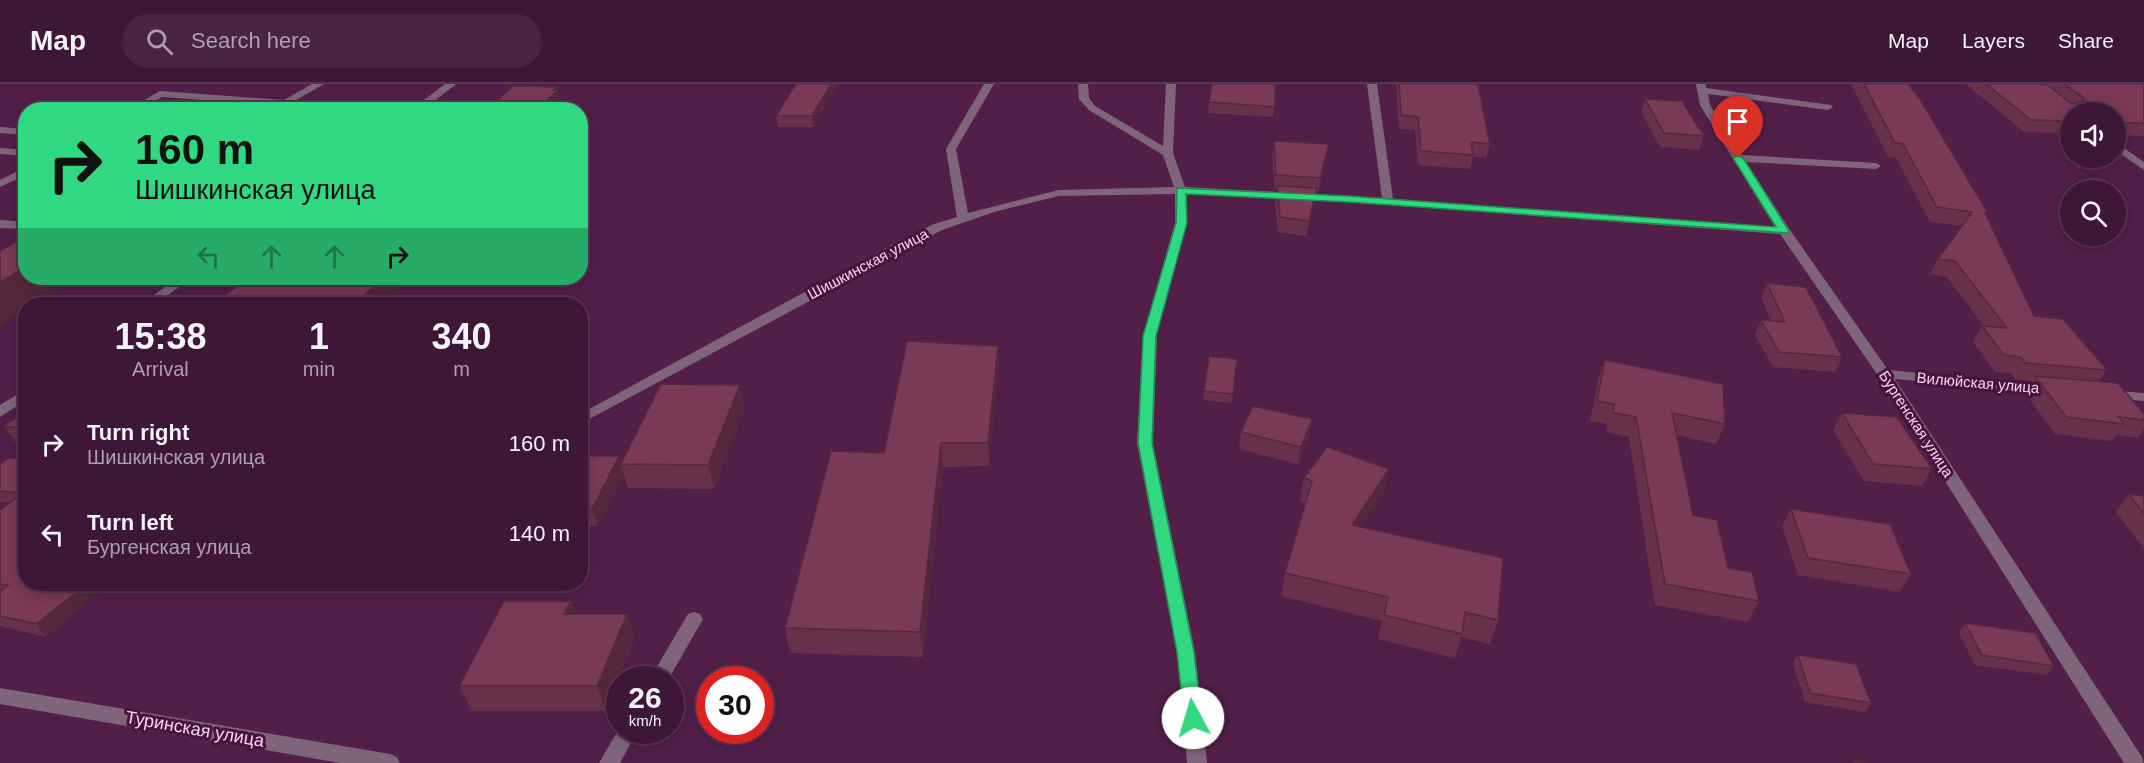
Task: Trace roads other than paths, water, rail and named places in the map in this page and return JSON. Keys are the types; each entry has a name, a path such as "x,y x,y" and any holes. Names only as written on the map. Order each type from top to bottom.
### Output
{"street":[{"path":"288,102 319,84"},
{"path":"427,102 451,84"},
{"path":"963,219 951,149 989,84"},
{"path":"1083,84 1084,99 1092,108 1168,153"},
{"path":"1171,84 1168,153 1181,190 1181,223 1150,336 1145,443 1186,652 1197,763"},
{"path":"1372,84 1388,202"},
{"path":"1701,87 1828,106"},
{"name":"Бургенская улица","path":"1701,87 1705,105 1784,231 1884,374 2135,763"},
{"path":"146,102 160,94 272,102"},
{"path":"0,130 18,131"},
{"path":"0,151 18,152"},
{"path":"2126,153 2144,167"},
{"path":"1738,158 1876,166"},
{"path":"0,184 18,174"},
{"name":"Шишкинская улица","path":"588,416 938,227 990,209 1059,193 1181,190 1388,202 1784,231"},
{"path":"0,224 18,225"},
{"path":"158,297 175,285"},
{"name":"Вилюйская улица","path":"1884,374 2061,390"},
{"path":"2097,393 2144,397"},
{"path":"0,397 18,395"},
{"path":"0,412 18,398"},
{"path":"666,666 694,619"},
{"name":"Туринская улица","path":"0,696 390,763"},
{"path":"609,763 620,744"}]}
